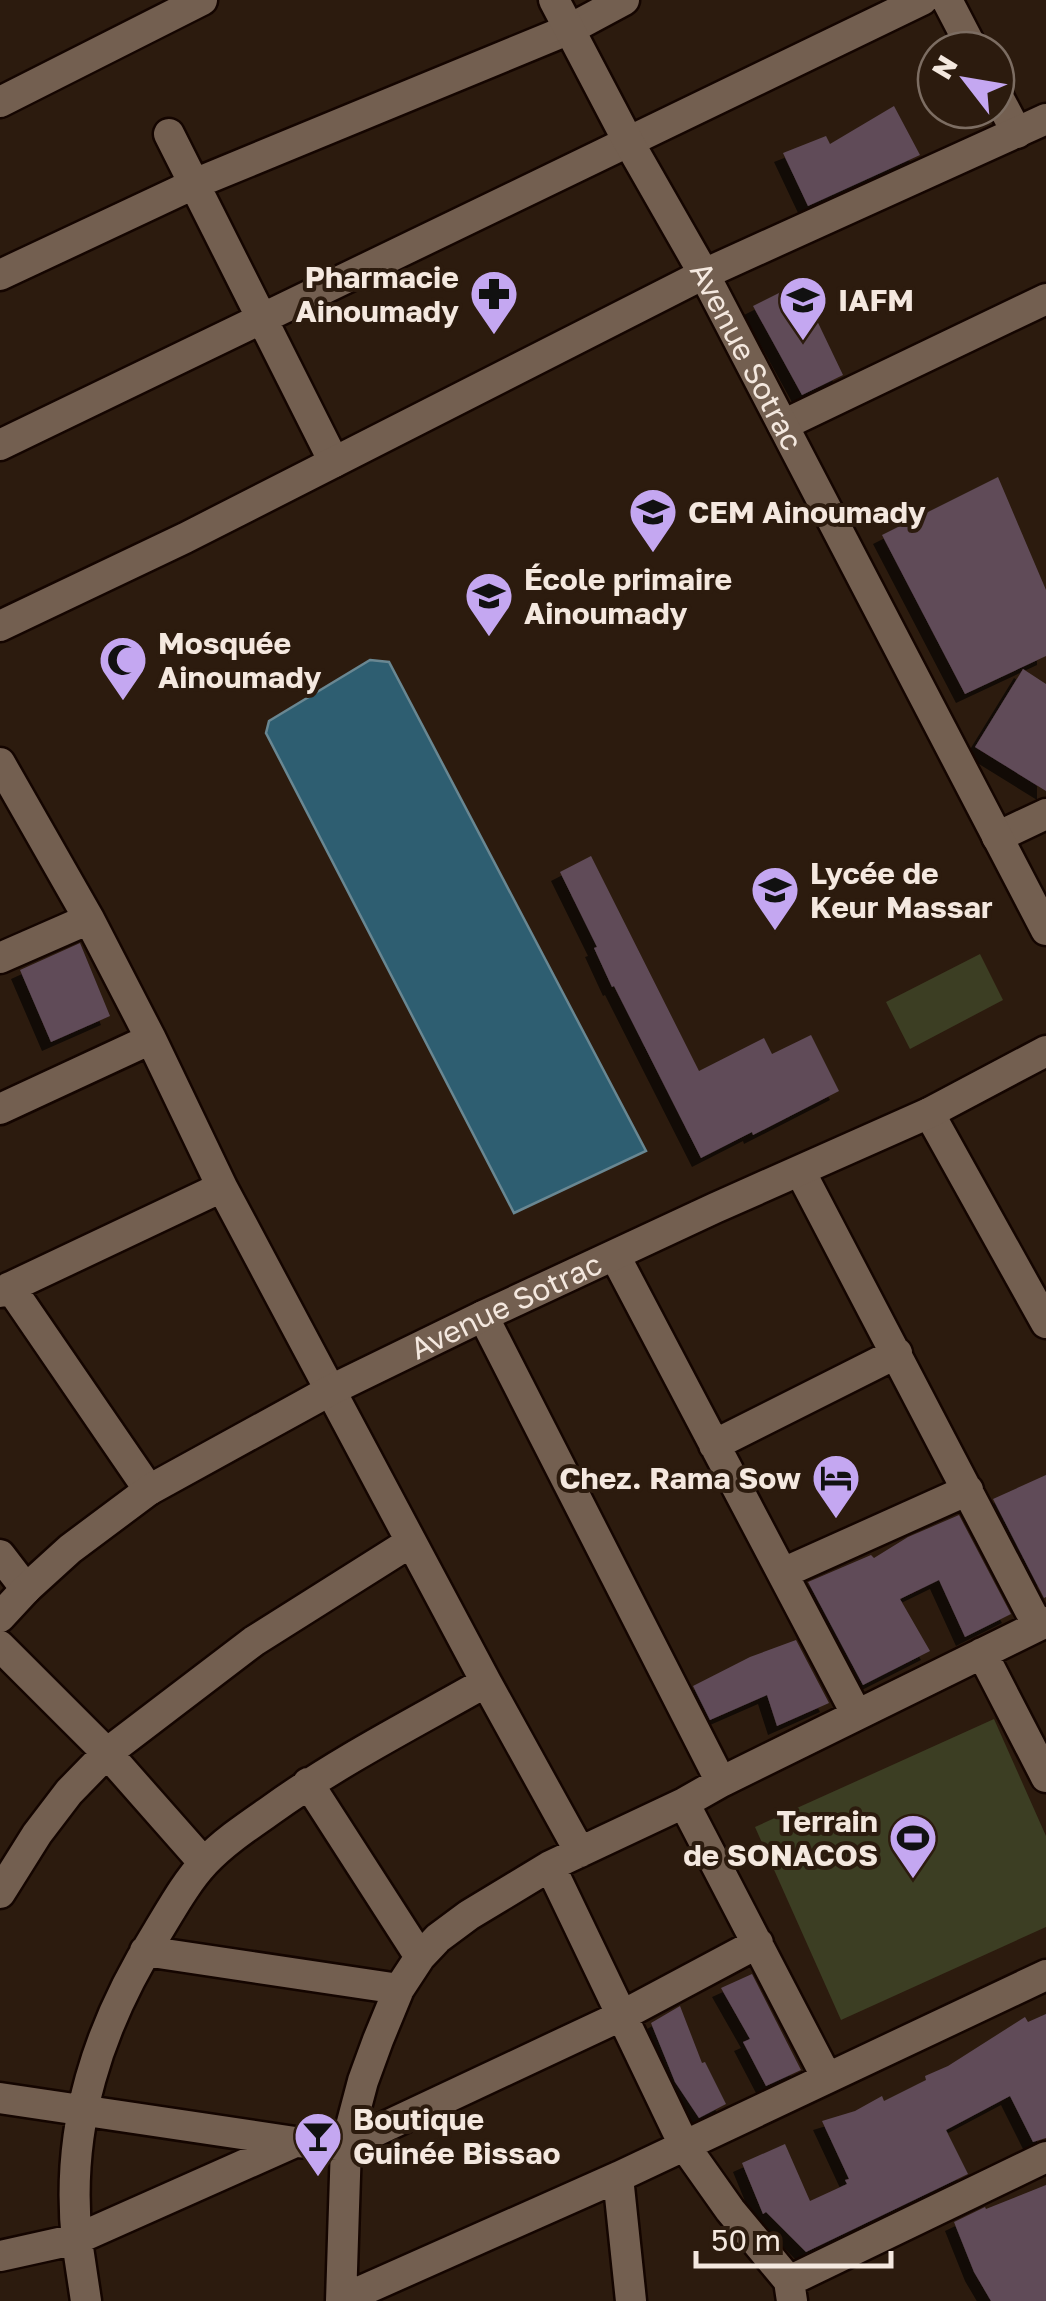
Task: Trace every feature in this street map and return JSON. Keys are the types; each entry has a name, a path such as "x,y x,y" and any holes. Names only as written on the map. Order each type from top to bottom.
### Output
{"street":[{"path":"2,97 202,0"},
{"name":"Avenue Sotrac","path":"554,0 704,274 1046,930"},
{"path":"0,275 194,184 570,29 624,0"},
{"path":"0,445 922,0"},
{"path":"947,0 963,30"},
{"path":"0,626 185,538 704,274 1046,119"},
{"path":"169,134 334,462"},
{"path":"783,426 1046,299"},
{"path":"5,783 89,919 222,1187 580,1852"},
{"path":"997,836 1046,814"},
{"path":"0,958 89,919"},
{"path":"0,1109 151,1039"},
{"name":"Avenue Sotrac","path":"0,1617 26,1588 105,1521 149,1490 331,1390 800,1170 929,1114 1046,1051"},
{"path":"929,1114 1046,1323"},
{"path":"800,1170 1042,1624 550,1866 438,1938 399,1989 363,2082 346,2145 342,2301 1046,1975"},
{"path":"149,1490 5,1290 222,1187"},
{"path":"614,1256 857,1715"},
{"path":"484,1316 721,1782"},
{"path":"714,1445 897,1354"},
{"path":"783,1573 968,1490"},
{"path":"0,1893 69,1792 107,1753 254,1641 411,1542"},
{"path":"0,1555 26,1588"},
{"path":"0,1646 107,1753 204,1863"},
{"path":"982,1653 1046,1777"},
{"path":"86,2301 77,2239 76,2156 82,2110 105,2030 145,1951 204,1863 245,1828 308,1784 486,1682"},
{"path":"308,1784 420,1957"},
{"path":"684,1803 826,2078"},
{"path":"550,1866 684,2145 791,2291 1046,2157"},
{"path":"0,2098 295,2142 346,2145 622,2015 758,1943"},
{"path":"145,1951 399,1989"},
{"path":"0,2256 77,2239 295,2142"},
{"path":"618,2176 630,2301"}],"green space":[{"path":"980,954 1003,1000 910,1049 886,1002"},
{"name":"Terrain de SONACOS","path":"994,1719 1046,1836 1046,1927 841,2020 755,1827"}],"water":[{"path":"370,660 389,662 646,1151 514,1213 266,733 269,721"}],"building":[{"path":"894,106 920,155 808,206 783,153 826,136 830,144"},
{"path":"799,283 843,375 802,395 753,306"},
{"path":"998,477 1046,590 1046,656 965,694 882,535"},
{"path":"1023,669 1046,684 1046,791 975,747"},
{"path":"591,856 699,1071 764,1038 772,1054 811,1035 839,1091 701,1158 612,987 560,872"},
{"path":"80,943 110,1016 51,1042 20,970"},
{"path":"1046,1475 1046,1597 1044,1598 993,1499"},
{"path":"959,1515 1011,1614 965,1637 939,1580 900,1599 930,1651 863,1685 808,1582 871,1555 874,1558 908,1537"},
{"path":"796,1640 829,1703 777,1726 767,1695 710,1720 693,1686 750,1657"},
{"path":"752,1974 801,2070 766,2086 743,2042 750,2039 721,1988"},
{"path":"680,2006 702,2063 705,2062 726,2104 699,2118 675,2082 651,2023"},
{"path":"1046,2014 1046,2138 1033,2142 1010,2096 946,2130 968,2174 806,2252 766,2212 763,2214 742,2163 785,2144 810,2201 847,2184 845,2180 849,2179 822,2121 855,2111 882,2096 884,2101 926,2080 925,2076 948,2066 1025,2017 1028,2022"},
{"path":"1046,2185 1046,2301 991,2301 974,2272 954,2222"}],"place":[{"name":"Pharmacie Ainoumady","path":"494,336"},
{"name":"IAFM","path":"803,342"},
{"name":"CEM Ainoumady","path":"653,554"},
{"name":"École primaire Ainoumady","path":"489,638"},
{"name":"Mosquée Ainoumady","path":"123,702"},
{"name":"Lycée de Keur Massar","path":"775,932"},
{"name":"Chez. Rama Sow","path":"836,1520"},
{"name":"Terrain de SONACOS","path":"913,1880"},
{"name":"Boutique Guinée Bissao","path":"318,2178"}]}
